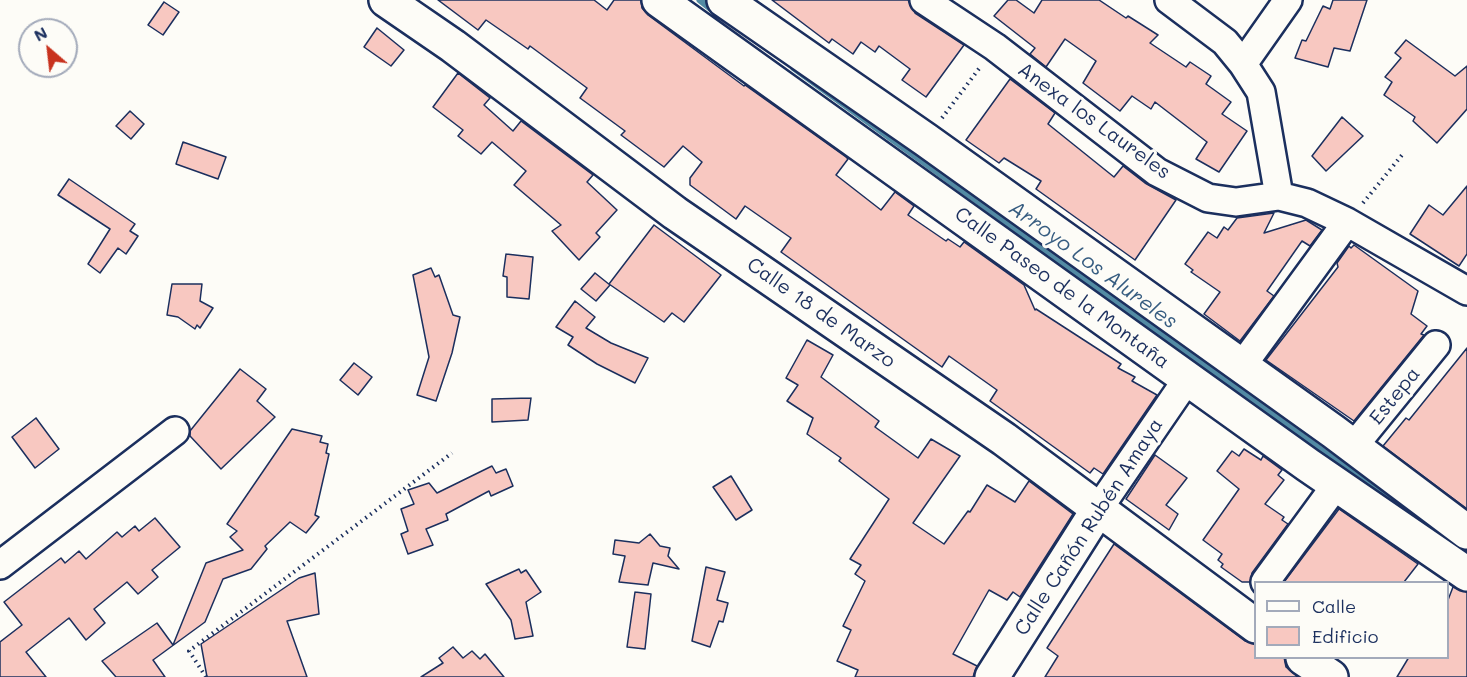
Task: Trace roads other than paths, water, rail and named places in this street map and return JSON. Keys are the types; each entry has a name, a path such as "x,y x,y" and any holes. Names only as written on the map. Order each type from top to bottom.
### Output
{"main road":[{"name":"Calle 18 de Marzo","path":"386,0 453,45 675,213 1004,439 1250,612"},
{"name":"Calle Paseo de la Montaña","path":"659,0 1336,485 1467,574"},
{"name":"Calle Paseo de la Montaña","path":"724,0 926,140 1353,447 1467,532"},
{"name":"Calle Cañón Rubén Amaya","path":"992,677 1099,508"},
{"path":"1305,659 1331,677"}],"street":[{"name":"Anexa los Laureles","path":"924,0 995,47 1157,171 1208,198 1236,202 1279,196"},
{"path":"1169,0 1225,42 1261,92 1279,196 1307,203 1347,222 1467,291"},
{"path":"1243,64 1288,0"},
{"path":"1241,367 1347,222"},
{"name":"Estepa","path":"1353,447 1436,345"},
{"name":"Calle Cañón Rubén Amaya","path":"1099,508 1188,378"},
{"path":"0,565 175,430"},
{"path":"1265,581 1336,485"}],"waterway":[{"name":"Arroyo Los Alureles","path":"700,0 714,11"},
{"name":"Arroyo Los Alureles","path":"794,68 1441,537"}]}
